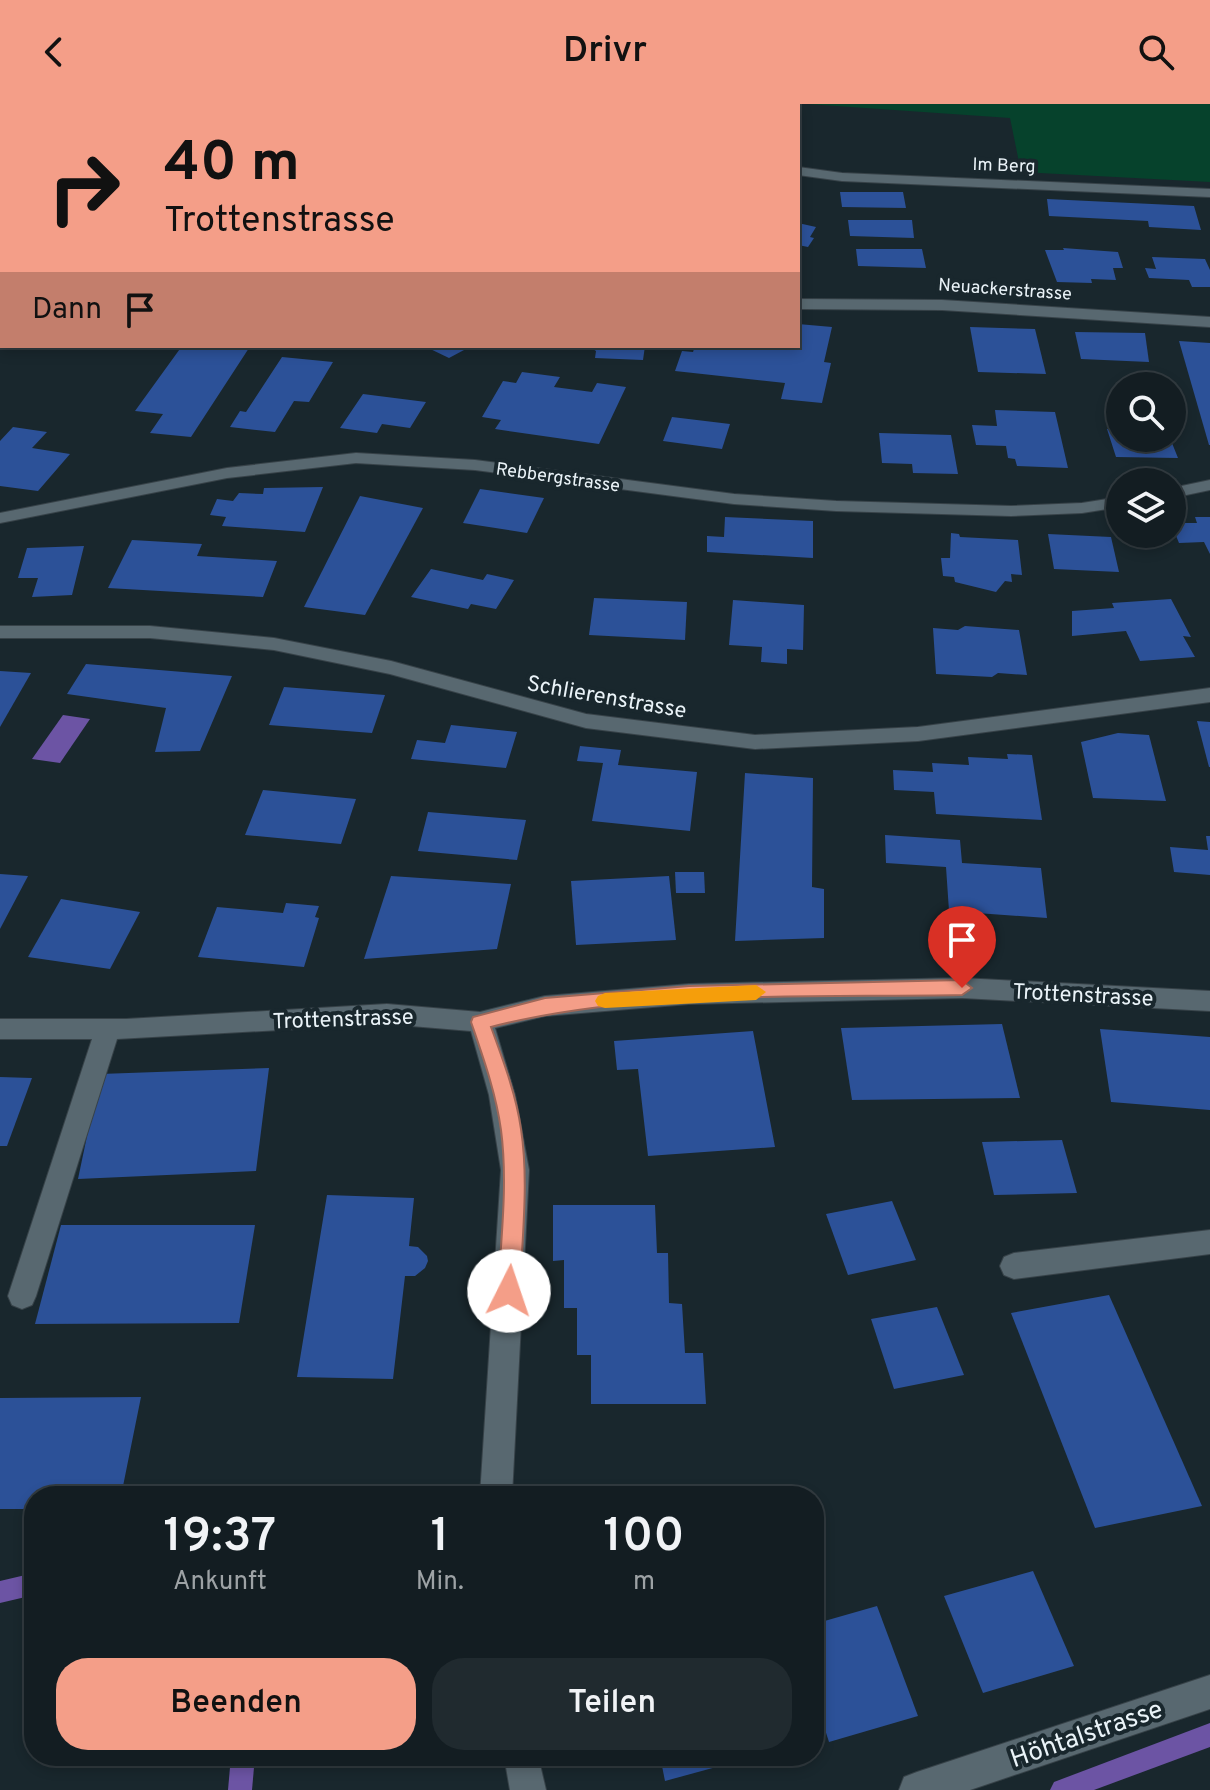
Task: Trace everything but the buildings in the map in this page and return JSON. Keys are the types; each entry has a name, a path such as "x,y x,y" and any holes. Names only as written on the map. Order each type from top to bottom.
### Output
{"street":[{"name":"Im Berg","path":"800,171 842,177 1210,193"},
{"name":"Neuackerstrasse","path":"800,304 942,305 1210,322"},
{"name":"Rebbergstrasse","path":"0,518 227,473 356,458 475,465 734,499 836,506 1011,511 1106,504"},
{"path":"1186,490 1210,485"},
{"name":"Schlierenstrasse","path":"0,632 150,632 274,644 391,668 586,721 755,742 918,734 1210,695"},
{"name":"Trottenstrasse","path":"0,1029 108,1029 387,1014 480,1022 545,1006 689,994 962,988 1210,1001"},
{"path":"480,1022 497,1068 511,1127 515,1170 497,1486"},
{"path":"22,1296 108,1029"},
{"path":"1014,1266 1210,1242"},
{"name":"Höhtalstrasse","path":"917,1790 1210,1692"},
{"path":"523,1766 528,1790"}],"green space":[{"path":"807,104 1210,104 1210,182 1021,172 1010,118"}],"shaded area":[{"path":"63,715 90,719 60,763 32,759"}],"waterway":[{"path":"0,1592 24,1586"},
{"path":"1062,1790 1210,1735"},
{"path":"240,1790 242,1766"}],"slow traffic":[{"path":"605,1001 756,992"}],"route":[{"path":"509,1291 515,1170 511,1127 497,1068 480,1022 545,1006 689,994 962,988"}]}
